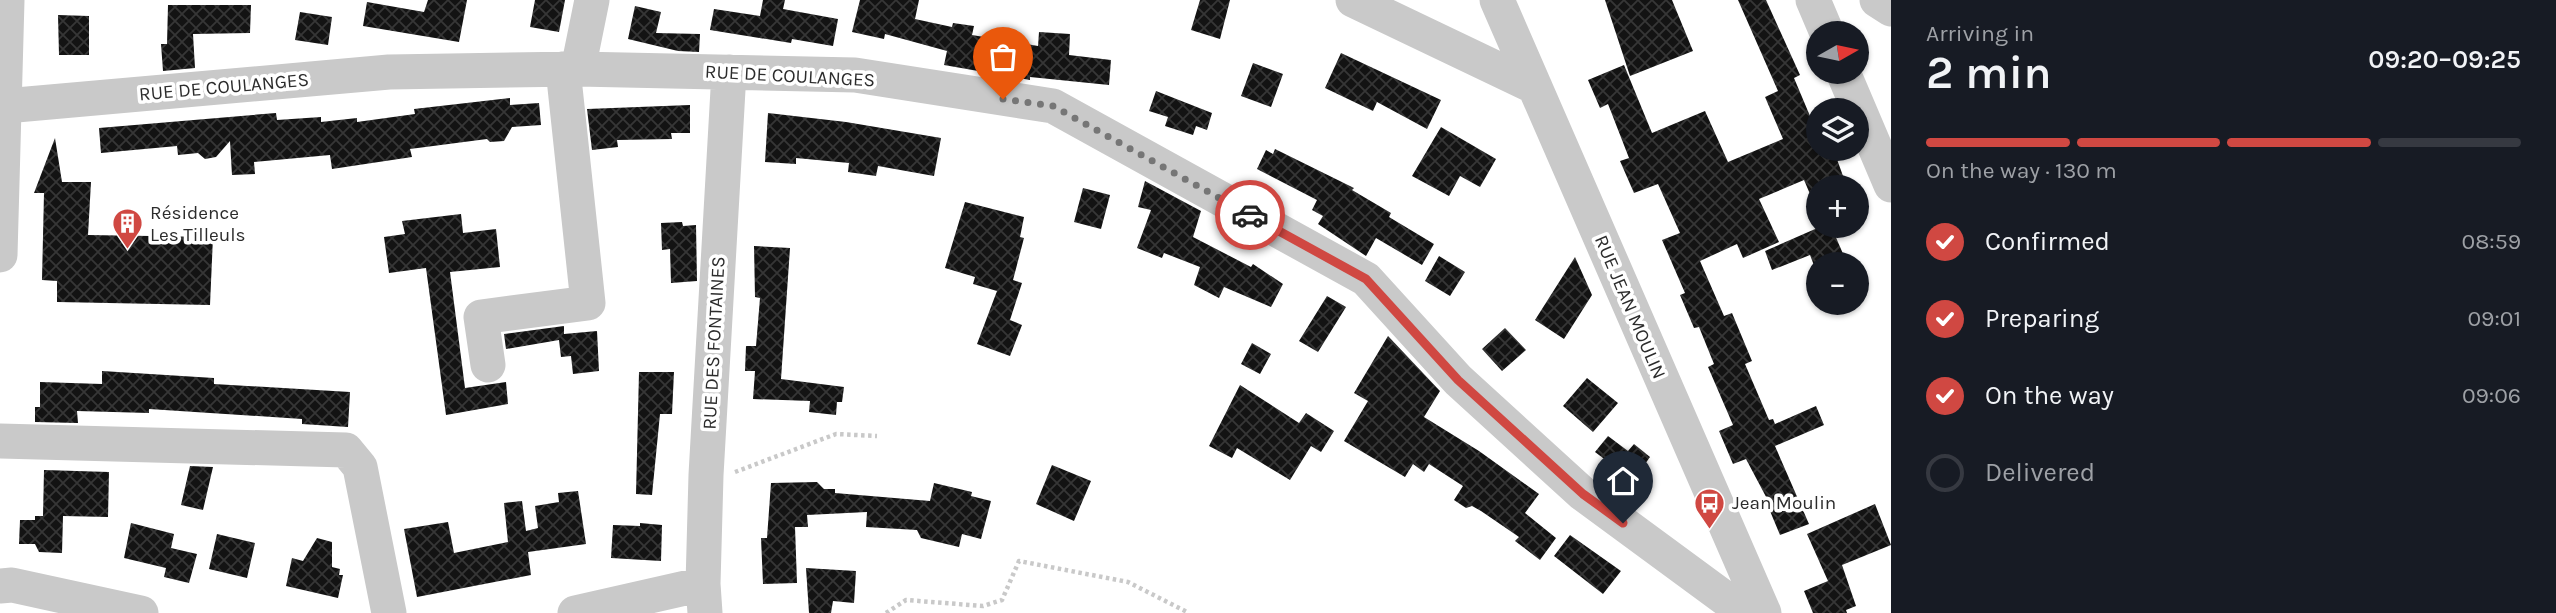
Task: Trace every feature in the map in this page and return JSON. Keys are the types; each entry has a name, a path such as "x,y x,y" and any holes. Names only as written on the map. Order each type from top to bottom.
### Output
{"street":[{"path":"0,255 7,0"},
{"path":"488,365 481,317 587,303 571,69 592,0"},
{"path":"1353,0 1535,87"},
{"name":"RUE JEAN MOULIN","path":"1497,0 1764,613"},
{"path":"1813,0 1822,21"},
{"path":"1877,0 1891,9"},
{"name":"RUE DE COULANGES","path":"2,108 388,72 571,69 855,75 1053,106 1366,279 1458,380 1583,494 1745,613"},
{"name":"RUE DES FONTAINES","path":"704,598 706,475 729,72"},
{"path":"1848,84 1891,185"},
{"path":"0,441 346,450 360,467 389,613"},
{"path":"0,586 12,585 141,613"},
{"path":"575,613 704,598"}],"path":[{"path":"706,475 735,472 836,434 877,436"},
{"path":"886,613 906,600 983,606 1002,600 1019,561 1128,582 1189,613"}],"building":[{"path":"428,0 467,0 459,42 363,26 367,2 424,12"},
{"path":"535,0 565,0 559,32 530,27"},
{"path":"763,0 785,0 783,9 838,19 833,46 792,39 791,43 710,30 714,9 760,16"},
{"path":"860,0 919,0 915,19 952,27 953,23 974,26 972,35 1038,46 1039,32 1070,34 1069,55 1111,60 1109,85 1030,77 1030,80 944,65 947,51 885,34 884,39 852,32"},
{"path":"1200,0 1230,0 1220,39 1191,30"},
{"path":"1605,0 1672,0 1693,51 1630,76"},
{"path":"1738,0 1766,0 1800,75 1794,78 1806,106 1806,161 1838,161 1843,175 1806,175 1806,185 1804,180 1759,199 1779,242 1743,258 1737,244 1700,261 1724,316 1732,313 1752,361 1745,364 1769,420 1773,419 1775,424 1816,406 1824,425 1775,446 1809,524 1780,535 1770,511 1773,510 1746,459 1733,464 1719,431 1733,425 1708,367 1714,364 1699,327 1694,328 1680,295 1685,293 1662,240 1680,233 1658,184 1634,193 1620,161 1629,158 1608,104 1600,108 1588,80 1624,65 1652,133 1705,111 1728,162 1783,139 1765,97 1778,91"},
{"path":"168,5 251,5 250,33 193,34 195,68 163,71 161,44 167,44"},
{"path":"635,6 661,12 656,33 700,34 699,52 678,51 628,39"},
{"path":"300,12 332,17 328,45 295,40"},
{"path":"58,15 89,16 89,55 59,55"},
{"path":"1341,53 1441,100 1427,129 1377,102 1373,111 1325,88"},
{"path":"1253,63 1283,74 1271,107 1241,96"},
{"path":"1156,91 1212,113 1207,130 1196,126 1193,135 1165,126 1168,117 1149,111"},
{"path":"510,98 510,105 539,103 541,125 512,127 504,141 490,142 487,139 410,149 412,157 332,169 330,155 254,162 255,174 232,175 230,141 216,157 205,159 198,153 178,155 177,146 101,153 99,128 276,113 277,120 321,117 321,122 357,118 357,122 415,114 414,109"},
{"path":"690,105 690,133 671,133 672,139 617,140 618,147 592,150 587,109"},
{"path":"768,113 846,122 941,138 934,176 878,166 876,176 848,172 849,163 796,158 796,164 765,162"},
{"path":"1441,127 1496,159 1480,187 1460,176 1449,196 1412,176"},
{"name":"Résidence Les Tilleuls","path":"55,138 62,182 91,182 88,235 213,237 210,305 57,302 57,281 42,280 44,193 34,193"},
{"path":"1275,149 1354,188 1352,190 1391,213 1389,217 1434,244 1422,265 1376,238 1366,256 1318,224 1323,216 1312,210 1317,200 1257,169 1266,150 1273,154"},
{"path":"1145,181 1201,211 1193,237 1251,267 1253,264 1283,284 1271,307 1224,287 1219,298 1194,285 1200,267 1164,253 1162,258 1137,248 1151,210 1138,207"},
{"path":"1083,188 1110,195 1101,229 1074,222"},
{"path":"965,202 1024,217 1020,237 1024,238 1013,280 1022,283 1010,320 1022,325 1010,356 977,344 997,291 973,284 975,277 945,268"},
{"path":"461,214 463,233 496,229 500,267 450,272 465,388 506,382 508,404 446,415 426,268 389,273 384,237 405,234 402,221"},
{"path":"682,222 683,226 696,225 697,281 671,283 670,249 662,250 661,223"},
{"path":"1806,233 1806,238 1836,238 1842,252 1806,252 1806,257 1772,270 1765,251"},
{"path":"754,246 790,248 781,379 844,387 842,402 837,402 836,415 809,412 810,401 753,399 755,371 745,371 746,346 756,346 760,298 755,297"},
{"path":"1439,256 1465,272 1450,296 1425,281"},
{"path":"1575,257 1592,295 1564,339 1535,320"},
{"path":"1327,296 1346,307 1318,352 1299,341"},
{"path":"564,326 564,334 597,331 599,371 573,374 571,356 561,357 559,340 506,349 504,334"},
{"path":"1505,328 1526,350 1502,371 1482,349"},
{"path":"1388,336 1440,391 1424,417 1479,451 1539,494 1525,513 1556,538 1540,560 1515,541 1519,537 1481,511 1472,506 1466,508 1454,500 1463,486 1429,464 1424,472 1413,464 1405,477 1344,441 1368,401 1354,393"},
{"path":"1252,343 1271,354 1260,374 1241,364"},
{"path":"102,371 214,378 214,384 350,392 348,427 302,424 302,419 149,409 149,413 77,411 78,423 35,422 35,407 40,407 40,382 102,384"},
{"path":"639,372 674,372 672,414 660,414 652,495 636,494"},
{"path":"1587,378 1618,403 1593,432 1563,406"},
{"path":"1240,385 1299,423 1306,413 1334,431 1321,452 1311,446 1290,480 1237,448 1232,458 1209,446"},
{"path":"1608,436 1628,451 1634,444 1650,457 1645,464 1649,467 1636,483 1595,452"},
{"path":"1052,465 1091,481 1074,521 1036,504"},
{"path":"190,466 213,467 203,510 181,505"},
{"path":"44,470 109,472 108,517 63,516 62,553 39,552 35,544 19,544 20,520 35,520 35,516 43,516"},
{"path":"817,482 824,489 835,489 835,493 930,501 934,483 972,492 971,496 991,501 981,539 962,534 959,547 921,538 917,530 866,527 867,512 807,515 808,527 795,527 797,583 763,584 761,538 767,538 771,483"},
{"path":"578,491 586,544 528,552 531,575 417,597 404,529 448,522 454,553 508,542 504,503 522,501 526,531 538,528 535,506 559,502 558,493"},
{"path":"1875,504 1891,545 1842,565 1856,606 1846,610 1847,613 1813,613 1804,591 1828,581 1807,534"},
{"path":"131,523 174,534 171,548 197,554 189,583 164,577 166,568 124,558"},
{"path":"640,523 662,525 661,561 611,558 613,525 640,526"},
{"path":"217,534 255,543 247,578 209,569"},
{"path":"1570,535 1621,571 1603,594 1554,556"},
{"path":"317,538 332,542 332,567 340,569 339,575 343,575 338,598 286,586 292,558 303,561"},
{"path":"806,568 856,571 854,603 833,601 831,613 809,613"}],"way so far":[{"path":"1003,99 1053,106 1250,215"}],"place":[{"name":"Résidence Les Tilleuls","path":"127,251"},
{"name":"Jean Moulin","path":"1709,530"}],"route":[{"path":"1250,215 1366,279 1458,380 1583,494 1623,523"}]}
